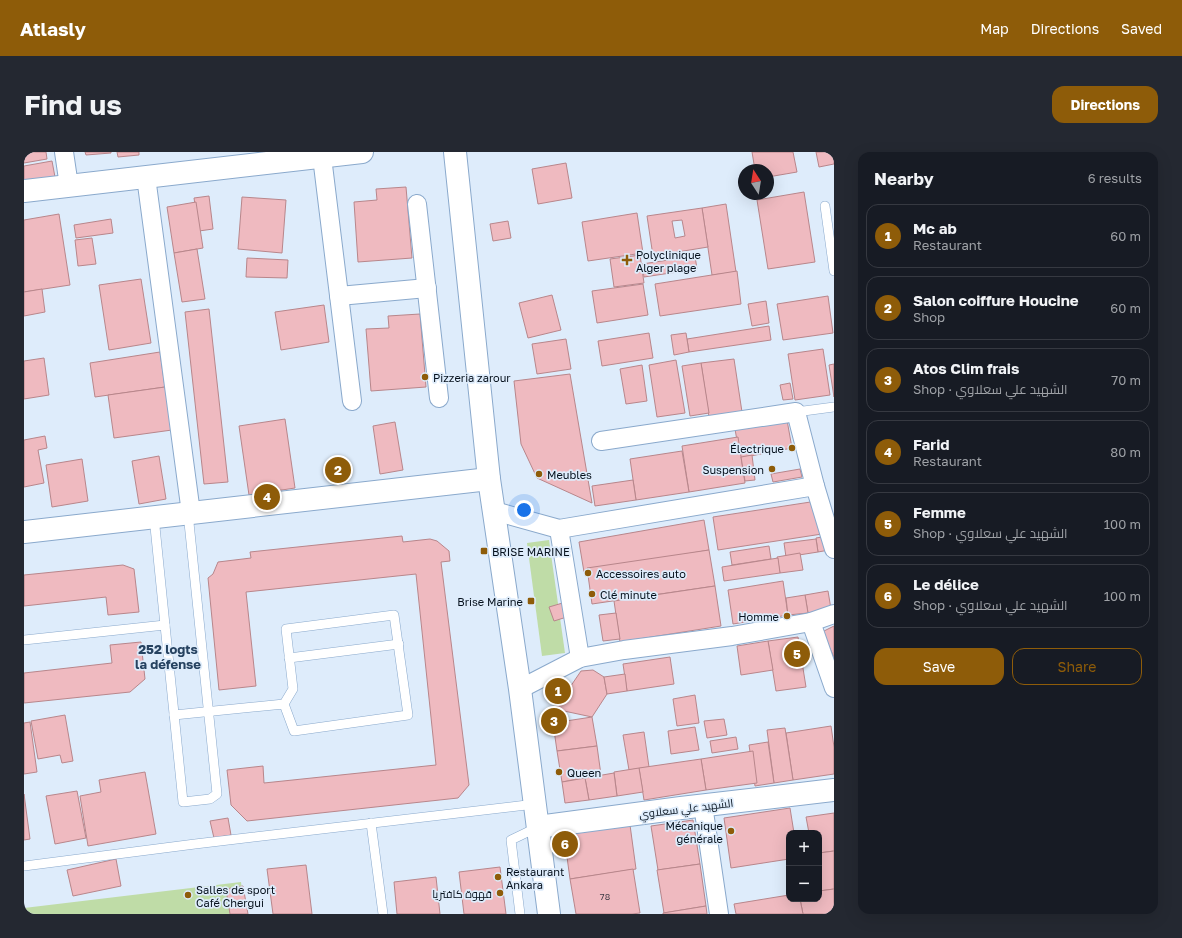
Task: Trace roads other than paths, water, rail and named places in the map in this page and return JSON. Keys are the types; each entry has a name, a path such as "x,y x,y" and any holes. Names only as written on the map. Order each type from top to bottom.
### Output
{"main road":[{"path":"24,191 362,152"},
{"path":"455,152 489,479 520,689 549,914"},
{"path":"24,532 489,479"},
{"name":"الشهيد علي سعلاوي","path":"538,827 703,805 834,790"}],"street":[{"path":"64,152 69,186"},
{"path":"322,157 352,401"},
{"path":"146,177 190,513"},
{"path":"417,204 439,398"},
{"path":"339,296 427,288"},
{"path":"601,441 796,412 815,486 834,549"},
{"path":"494,511 559,529 815,486"},
{"path":"559,529 580,658"},
{"path":"520,689 580,658 624,650 732,636 811,622 834,614"},
{"path":"811,622 834,688"},
{"path":"703,805 719,914"}],"lane":[{"path":"825,206 834,271"},
{"path":"796,412 834,407"},
{"path":"154,517 183,802 210,799 217,794 190,513"},
{"path":"394,615 398,644 408,715 294,731 284,704 293,688 286,629 394,615"},
{"path":"24,640 165,625"},
{"path":"289,658 398,644"},
{"path":"174,715 284,704"},
{"path":"24,866 535,804"},
{"path":"371,823 383,914"},
{"path":"520,914 511,840 538,827"}],"place":[{"name":"Polyclinique Alger plage","path":"627,260"},
{"name":"Pizzeria zarour","path":"425,377"},
{"name":"Électrique","path":"792,448"},
{"name":"Suspension","path":"772,469"},
{"name":"Salon coiffure Houcine","path":"338,470"},
{"name":"Meubles","path":"539,474"},
{"name":"Farid","path":"267,497"},
{"name":"BRISE MARINE","path":"484,551"},
{"name":"Accessoires auto","path":"588,573"},
{"name":"Clé minute","path":"592,594"},
{"name":"Brise Marine","path":"531,601"},
{"name":"Homme","path":"787,616"},
{"name":"Femme","path":"797,654"},
{"name":"Mc ab","path":"558,691"},
{"name":"Atos Clim frais","path":"554,721"},
{"name":"Queen","path":"559,772"},
{"name":"Mécanique générale","path":"731,831"},
{"name":"Le délice","path":"565,844"},
{"name":"Restaurant Ankara","path":"498,877"},
{"name":"قهوة كافتريا","path":"500,893"},
{"name":"Salles de sport Café Chergui","path":"188,895"}],"district":[{"name":"252 logts la défense","path":"168,656"}]}
